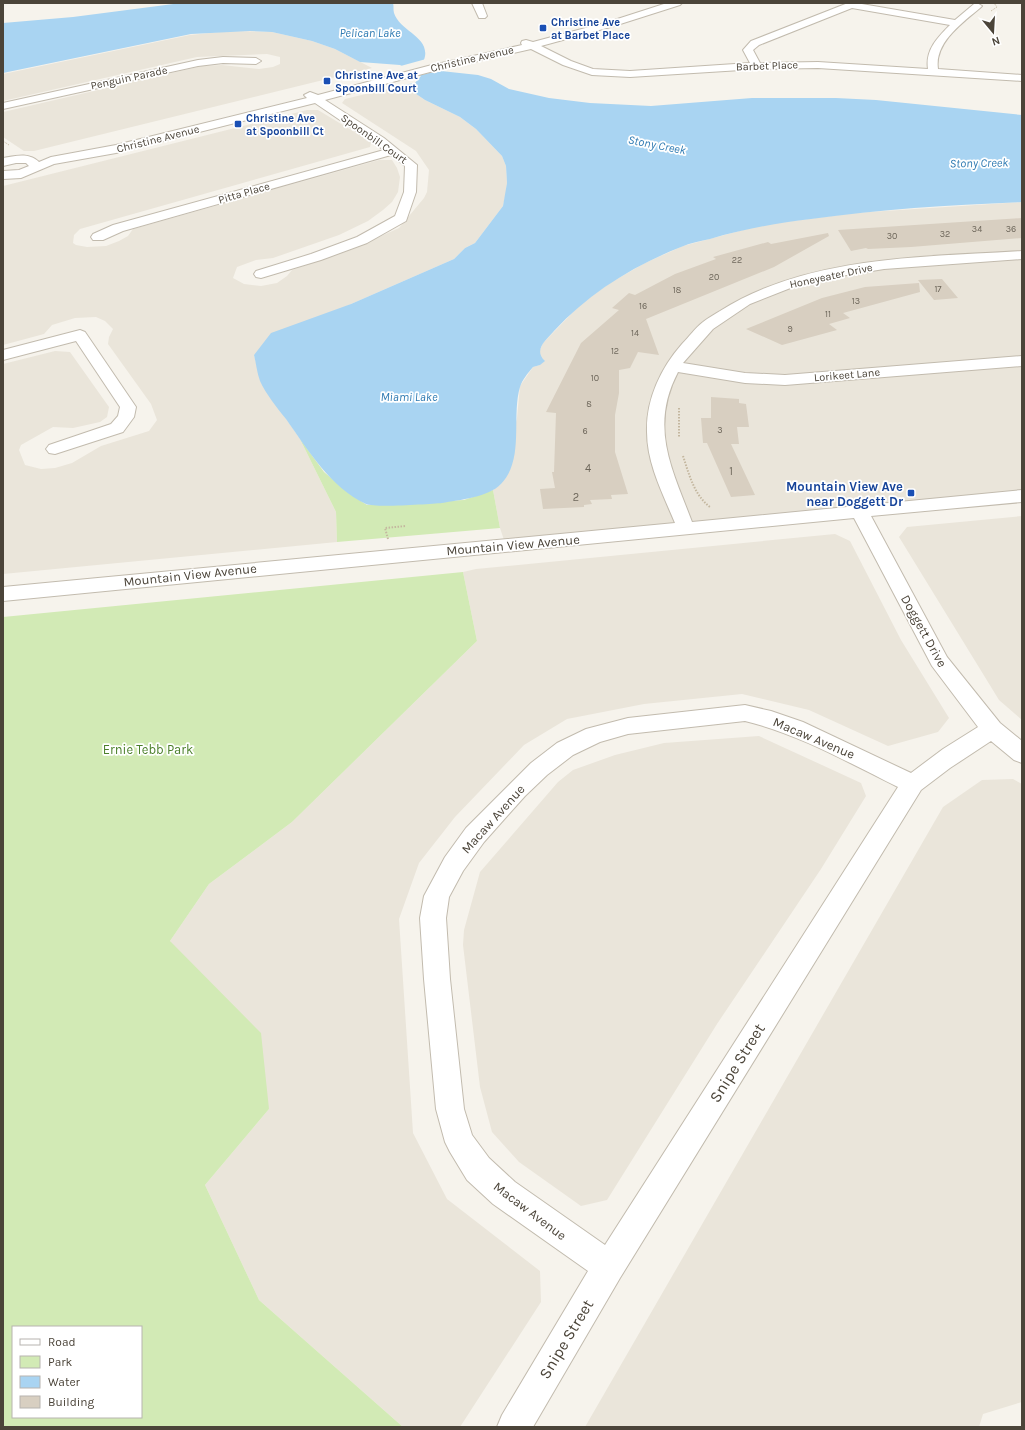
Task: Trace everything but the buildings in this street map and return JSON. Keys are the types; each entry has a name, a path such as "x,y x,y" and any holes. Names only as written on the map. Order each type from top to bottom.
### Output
{"street":[{"path":"477,3 482,16"},
{"name":"Christine Avenue","path":"4,176 21,174 58,160 116,149 318,99 402,73 449,61 648,3"},
{"name":"Christine Avenue","path":"449,61 531,46 625,20 677,3"},
{"path":"757,66 748,50 755,43 851,5 957,23"},
{"path":"933,71 932,58 937,46 957,23 977,6"},
{"name":"Barbet Place","path":"518,40 567,63 592,72 630,74 757,66 818,65 933,71 1022,78"},
{"name":"Penguin Parade","path":"3,106 198,63 223,60 256,61"},
{"name":"Christine Avenue","path":"4,159 23,159 45,156 306,92 402,73"},
{"name":"Spoonbill Court","path":"261,274 316,257 362,240 400,218 410,192 412,165 306,92"},
{"name":"Pitta Place","path":"98,237 118,228 392,151"},
{"path":"23,159 34,162 35,165 33,169"},
{"name":"Honeyeater Drive","path":"686,529 659,457 655,430 656,411 661,391 673,366 687,345 707,325 734,307 778,288 822,276 872,267 1022,255"},
{"path":"3,355 80,335 128,407 126,417 117,428 55,449"},
{"name":"Lorikeet Lane","path":"673,366 745,378 784,380 1022,361"},
{"name":"Mountain View Avenue","path":"3,594 1022,496"},
{"name":"Doggett Drive","path":"860,512 939,661 992,729 1022,754"},
{"name":"Macaw Avenue","path":"609,1267 504,1193 478,1169 460,1142 450,1109 437,979 433,918 438,896 454,864 475,835 517,790 539,769 564,749 594,735 628,726 745,713 771,719 795,728 913,784"},
{"name":"Snipe Street","path":"514,1427 609,1267 913,784 933,767 992,729"}],"path":[{"path":"987,12 996,8 996,5 993,3"},
{"path":"679,407 679,438"},
{"path":"681,452 699,498 710,507"},
{"path":"388,540 385,528 406,526"}],"shaded area":[{"path":"230,31 272,32 312,41 335,49 372,68 34,151 24,151 3,137 3,112 202,66 222,65 259,69 273,67 280,64 280,57 267,54 197,57 3,101 3,74 190,35"},
{"path":"403,85 425,100 460,117 476,129 502,156 506,166 506,193 503,206 475,243 465,248 454,259 351,304 254,355 261,382 300,439 336,512 337,542 3,574 3,364 55,351 70,352 109,407 107,417 100,422 73,428 53,427 21,445 19,450 25,465 41,469 55,468 72,463 101,446 149,431 157,420 151,404 108,344 109,337 113,329 105,321 96,317 75,318 52,325 44,334 3,345 3,186 307,110 318,110 371,142 370,147 80,229 74,235 73,243 76,245 87,247 106,246 128,236 133,229 379,160 392,160 400,177 398,192 392,202 383,210 368,221 339,235 273,258 256,260 237,267 233,278 244,284 261,286 277,283 287,276 292,270 350,250 399,228 424,198 427,192 429,170 416,151 342,103 345,99"},
{"path":"1022,202 1022,254 884,264 796,280 706,324 653,412 679,527 505,543 500,528 493,490 501,484 517,418 520,386 533,367 540,365 539,352 543,343 582,303 610,283 645,263 683,246 762,225 854,213"},
{"path":"1022,257 1022,490 691,526 674,481 661,430 662,412 677,370 711,328 749,304 801,284 873,269"},
{"path":"1022,516 1022,720 999,700 899,537 907,527"},
{"path":"835,534 850,541 901,640 949,718 938,732 888,746 809,710 742,694 644,704 567,719 524,745 455,817 419,863 399,919 413,1133 447,1199 540,1271 541,1302 460,1427 403,1427 259,1300 205,1185 269,1109 170,941 209,884 292,822 477,641 463,572 476,569"},
{"path":"759,736 861,783 866,796 821,869 717,1024 607,1200 581,1206 519,1162 492,1132 480,1087 463,945 464,930 480,872 558,782 573,770 615,755 664,743"},
{"path":"1013,779 1022,784 1022,1402 983,1414 979,1427 585,1427 943,807 982,780"}],"green space":[{"path":"300,439 324,472 350,494 367,505 464,500 493,490 500,528 337,542 336,512"},
{"name":"Ernie Tebb Park","path":"463,572 477,641 292,822 209,884 170,941 261,1033 269,1109 205,1185 259,1300 403,1427 3,1427 3,617"}],"water":[{"name":"Miami Lake","path":"181,3 393,3 394,13 397,20 420,40 424,46 424,60 441,71 478,75 491,79 509,89 549,98 590,103 651,106 752,98 836,98 876,100 1022,115 1022,202 890,210 786,222 748,229 696,242 663,255 629,272 597,293 568,317 544,342 540,349 540,353 545,361 540,365 533,367 520,387 513,463 501,484 482,495 442,503 391,506 366,504 353,497 342,488 311,455 262,386 254,355 271,333 351,304 454,259 465,248 475,243 503,206 507,183 506,166 502,156 476,129 460,117 425,100 403,85 415,83 421,76 400,65 360,62 335,49 312,41 272,32 250,31 191,34 3,73 3,23 73,17"}],"pier":[{"path":"426,59 441,69 445,69 417,76 397,67"}],"place":[{"name":"Christine Ave at Barbet Place","path":"543,28"},
{"name":"Christine Ave at Spoonbill Court","path":"327,81"},
{"name":"Christine Ave at Spoonbill Ct","path":"238,124"},
{"name":"Mountain View Ave near Doggett Dr","path":"911,493"}],"water label":[{"name":"Pelican Lake","path":"370,33"},
{"name":"Stony Creek","path":"657,145"},
{"name":"Stony Creek","path":"979,163"}]}
